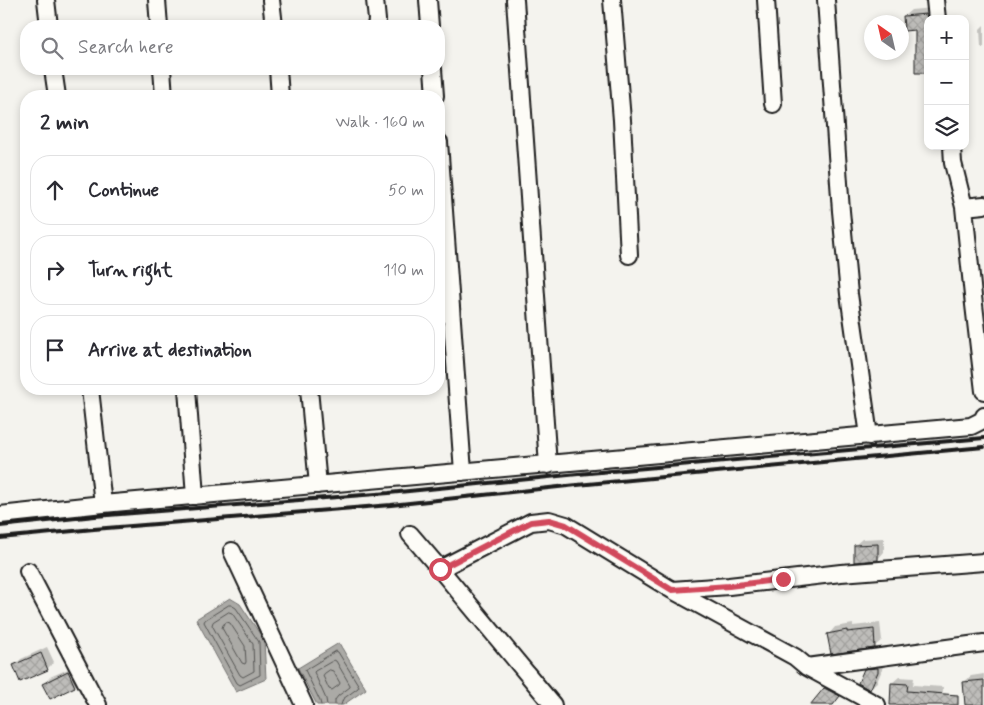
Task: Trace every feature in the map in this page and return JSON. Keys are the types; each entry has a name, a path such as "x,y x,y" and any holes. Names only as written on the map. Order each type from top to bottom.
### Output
{"street":[{"path":"46,0 48,20"},
{"path":"157,0 159,20"},
{"path":"271,0 273,20"},
{"path":"375,0 377,20"},
{"path":"428,0 430,20"},
{"path":"515,0 548,465"},
{"path":"612,0 622,120 629,256"},
{"path":"766,0 773,104"},
{"path":"826,0 847,276 869,436"},
{"path":"935,0 937,15"},
{"path":"55,75 56,90"},
{"path":"162,75 164,90"},
{"path":"278,75 280,90"},
{"path":"433,75 435,90"},
{"path":"952,150 953,162 964,207 978,295 984,391"},
{"path":"964,207 984,205"},
{"path":"445,224 463,472"},
{"path":"91,395 103,504"},
{"path":"187,395 195,496"},
{"path":"310,395 318,485"},
{"path":"0,516 103,504 971,426 983,420 984,416"},
{"path":"440,569 531,522 549,520 566,525 672,590 795,657 807,667 877,705"},
{"path":"410,534 553,705"},
{"path":"232,551 304,705"},
{"path":"672,590 729,586 841,573 984,562"},
{"path":"28,571 98,705"},
{"path":"807,667 984,644"}],"water":[{"path":"230,598 240,604 264,640 266,679 236,692 196,619"},
{"path":"339,643 366,689 343,705 317,705 298,668"}],"building":[{"path":"926,14 924,15 924,73 915,73 915,30 909,31 909,15"},
{"path":"878,544 878,560 854,562 854,545"},
{"path":"874,629 875,648 831,654 827,634 847,630 847,632"},
{"path":"41,653 48,670 20,682 13,665"},
{"path":"878,668 870,690 858,683 864,669"},
{"path":"68,671 75,687 50,699 42,684"},
{"path":"984,680 984,705 965,705 963,682"},
{"path":"891,683 908,684 907,691 958,695 958,705 890,705"},
{"path":"824,688 840,696 833,705 810,705"}],"railway":[{"path":"0,526 95,516 389,493 578,474 984,438"},
{"path":"0,538 391,505 577,485 984,447"}],"route":[{"path":"440,569 531,522 549,520 566,525 672,590 729,586 783,579"}]}
